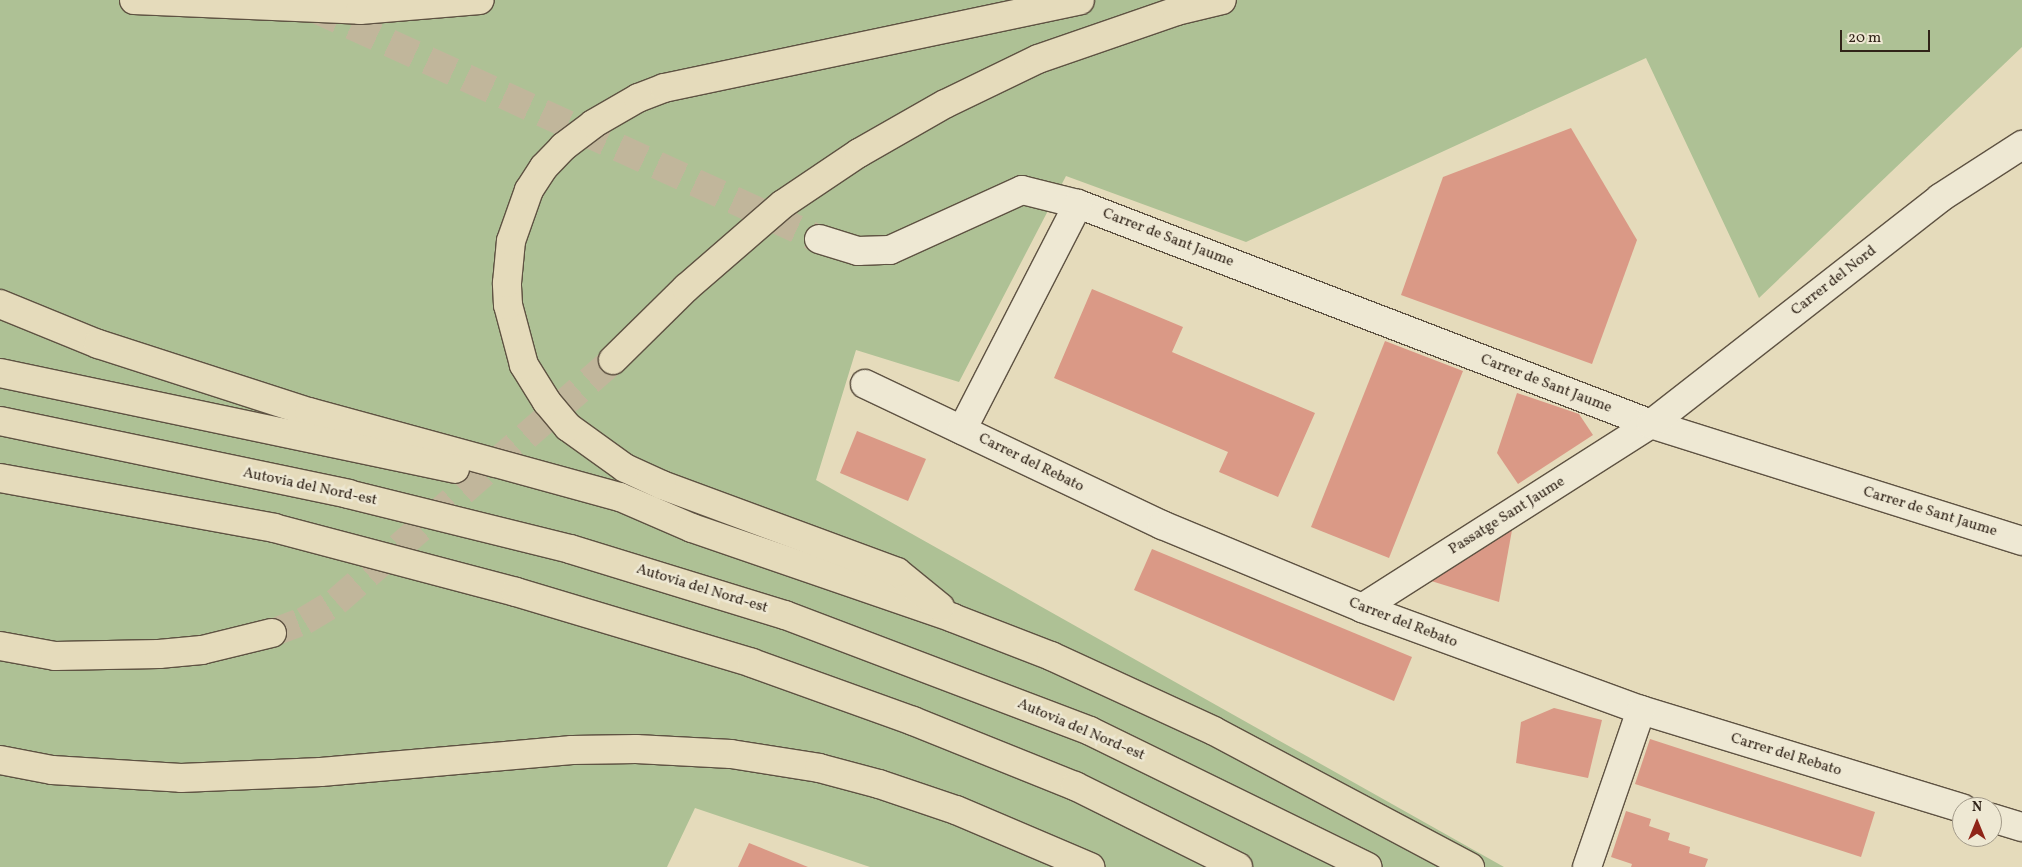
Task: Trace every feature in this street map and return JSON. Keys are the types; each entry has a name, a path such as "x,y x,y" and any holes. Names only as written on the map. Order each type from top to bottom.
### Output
{"highway":[{"path":"134,0 360,10 456,0"},
{"path":"952,618 897,572 662,484 625,468 568,427 547,402 524,365 508,306 506,282 511,241 529,190 544,167 563,147 594,124 638,98 674,86 1080,0"},
{"path":"613,360 686,288 784,204 859,153 945,104 1038,59 1177,11 1222,0"},
{"path":"0,304 98,344 309,412 620,497 692,528 952,618 1051,656 1214,731 1470,867"},
{"path":"0,373 456,470 692,528"},
{"name":"Autovia del Nord-est","path":"0,421 426,514 570,549 785,615 1090,731 1367,867"},
{"path":"0,478 274,528 516,592 752,662 913,721 1075,786 1238,867"},
{"path":"0,646 55,656 149,654 202,650 272,633"},
{"path":"0,760 52,770 180,778 321,772 572,750 636,749 731,754 819,768 879,784 956,810 1090,867"}],"street":[{"name":"Carrer del Nord","path":"1652,424 1940,198 2022,146"},
{"name":"Carrer de Sant Jaume","path":"819,239 858,251 890,250 1022,190 1078,204 1652,424 2022,541"},
{"path":"962,430 1078,204"},
{"name":"Carrer del Rebato","path":"865,384 1162,525 1362,608 1641,710 1952,805"},
{"name":"Passatge Sant Jaume","path":"1362,608 1652,424"},
{"path":"1587,867 1641,710"},
{"path":"2002,821 2022,827"}],"green space":[{"path":"0,0 2022,0 2022,47 1759,298 1646,58 1246,242 1066,176 959,382 856,350 816,480 1504,867 870,867 695,808 667,867 0,867"}],"building":[{"path":"1571,128 1637,240 1592,364 1401,295 1443,177"},
{"path":"1092,289 1183,327 1172,352 1315,413 1278,497 1219,472 1228,452 1054,378"},
{"path":"1385,341 1463,371 1389,558 1311,527"},
{"path":"1517,393 1579,414 1593,435 1518,484 1497,453"},
{"path":"857,431 926,459 908,501 840,473"},
{"path":"1514,519 1499,602 1428,580"},
{"path":"1152,549 1412,657 1394,701 1134,590"},
{"path":"1554,708 1602,720 1588,778 1516,763 1521,722"},
{"path":"1650,739 1875,812 1861,857 1635,784"},
{"path":"1626,811 1651,819 1649,826 1670,833 1668,840 1690,847 1689,853 1708,859 1705,867 1631,867 1632,864 1611,857"},
{"path":"749,843 808,867 738,867"}],"tunnel":[{"path":"313,8 819,239"},
{"path":"272,633 304,621 336,602 613,360"}]}
